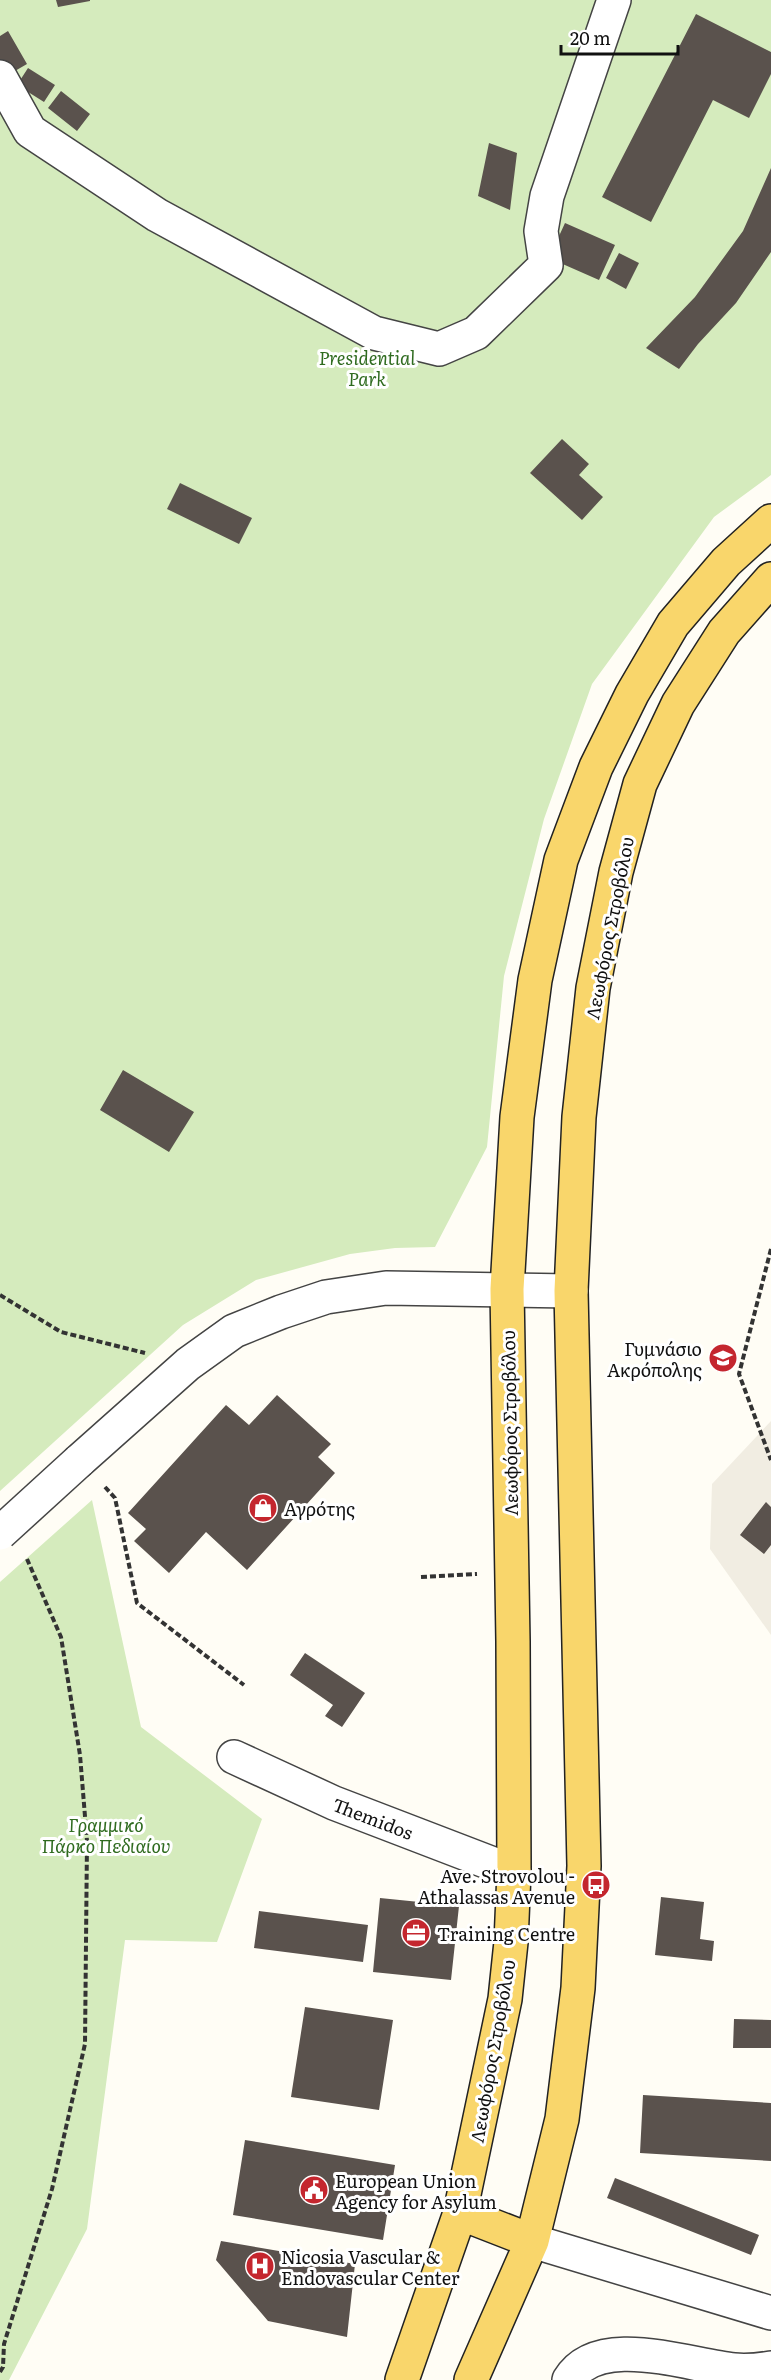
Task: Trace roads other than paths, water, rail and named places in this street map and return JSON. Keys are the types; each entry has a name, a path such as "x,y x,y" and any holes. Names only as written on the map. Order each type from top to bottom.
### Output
{"main road":[{"name":"Λεωφόρος Στροβόλου","path":"402,2380 460,2213 505,1999 511,1942 514,1872 513,1641 507,1289 517,1117 535,980 561,860 596,767 632,694 673,624 726,562 771,520"},
{"name":"Λεωφόρος Στροβόλου","path":"471,2380 532,2241 562,2119 578,1988 584,1866 571,1292 579,1117 593,988 616,872 640,784 678,704 724,632 771,579"},
{"path":"460,2213 532,2241"}],"street":[{"path":"0,76 30,131 157,215 374,333 439,349 476,333 546,265 542,231 547,196 614,0"},
{"path":"12,1542 79,1461 188,1364 234,1331 326,1297 386,1288 571,1292"},
{"name":"Themidos","path":"234,1757 334,1803 514,1872"},
{"path":"532,2241 771,2313"},
{"path":"570,2380 582,2365 608,2355 627,2354 734,2370 755,2371 771,2368"}],"place":[{"name":"Γυμνάσιο Ακρόπολης","path":"723,1358"},
{"name":"Αγρότης","path":"263,1508"},
{"name":"Ave. Strovolou - Athalassas Avenue","path":"596,1885"},
{"name":"Training Centre","path":"416,1933"},
{"name":"European Union Agency for Asylum","path":"314,2190"},
{"name":"Nicosia Vascular & Endovascular Center","path":"260,2266"}],"park label":[{"name":"Presidential Park","path":"367,367"},
{"name":"Γραμμικό Πάρκο Πεδιαίου","path":"106,1834"}]}
